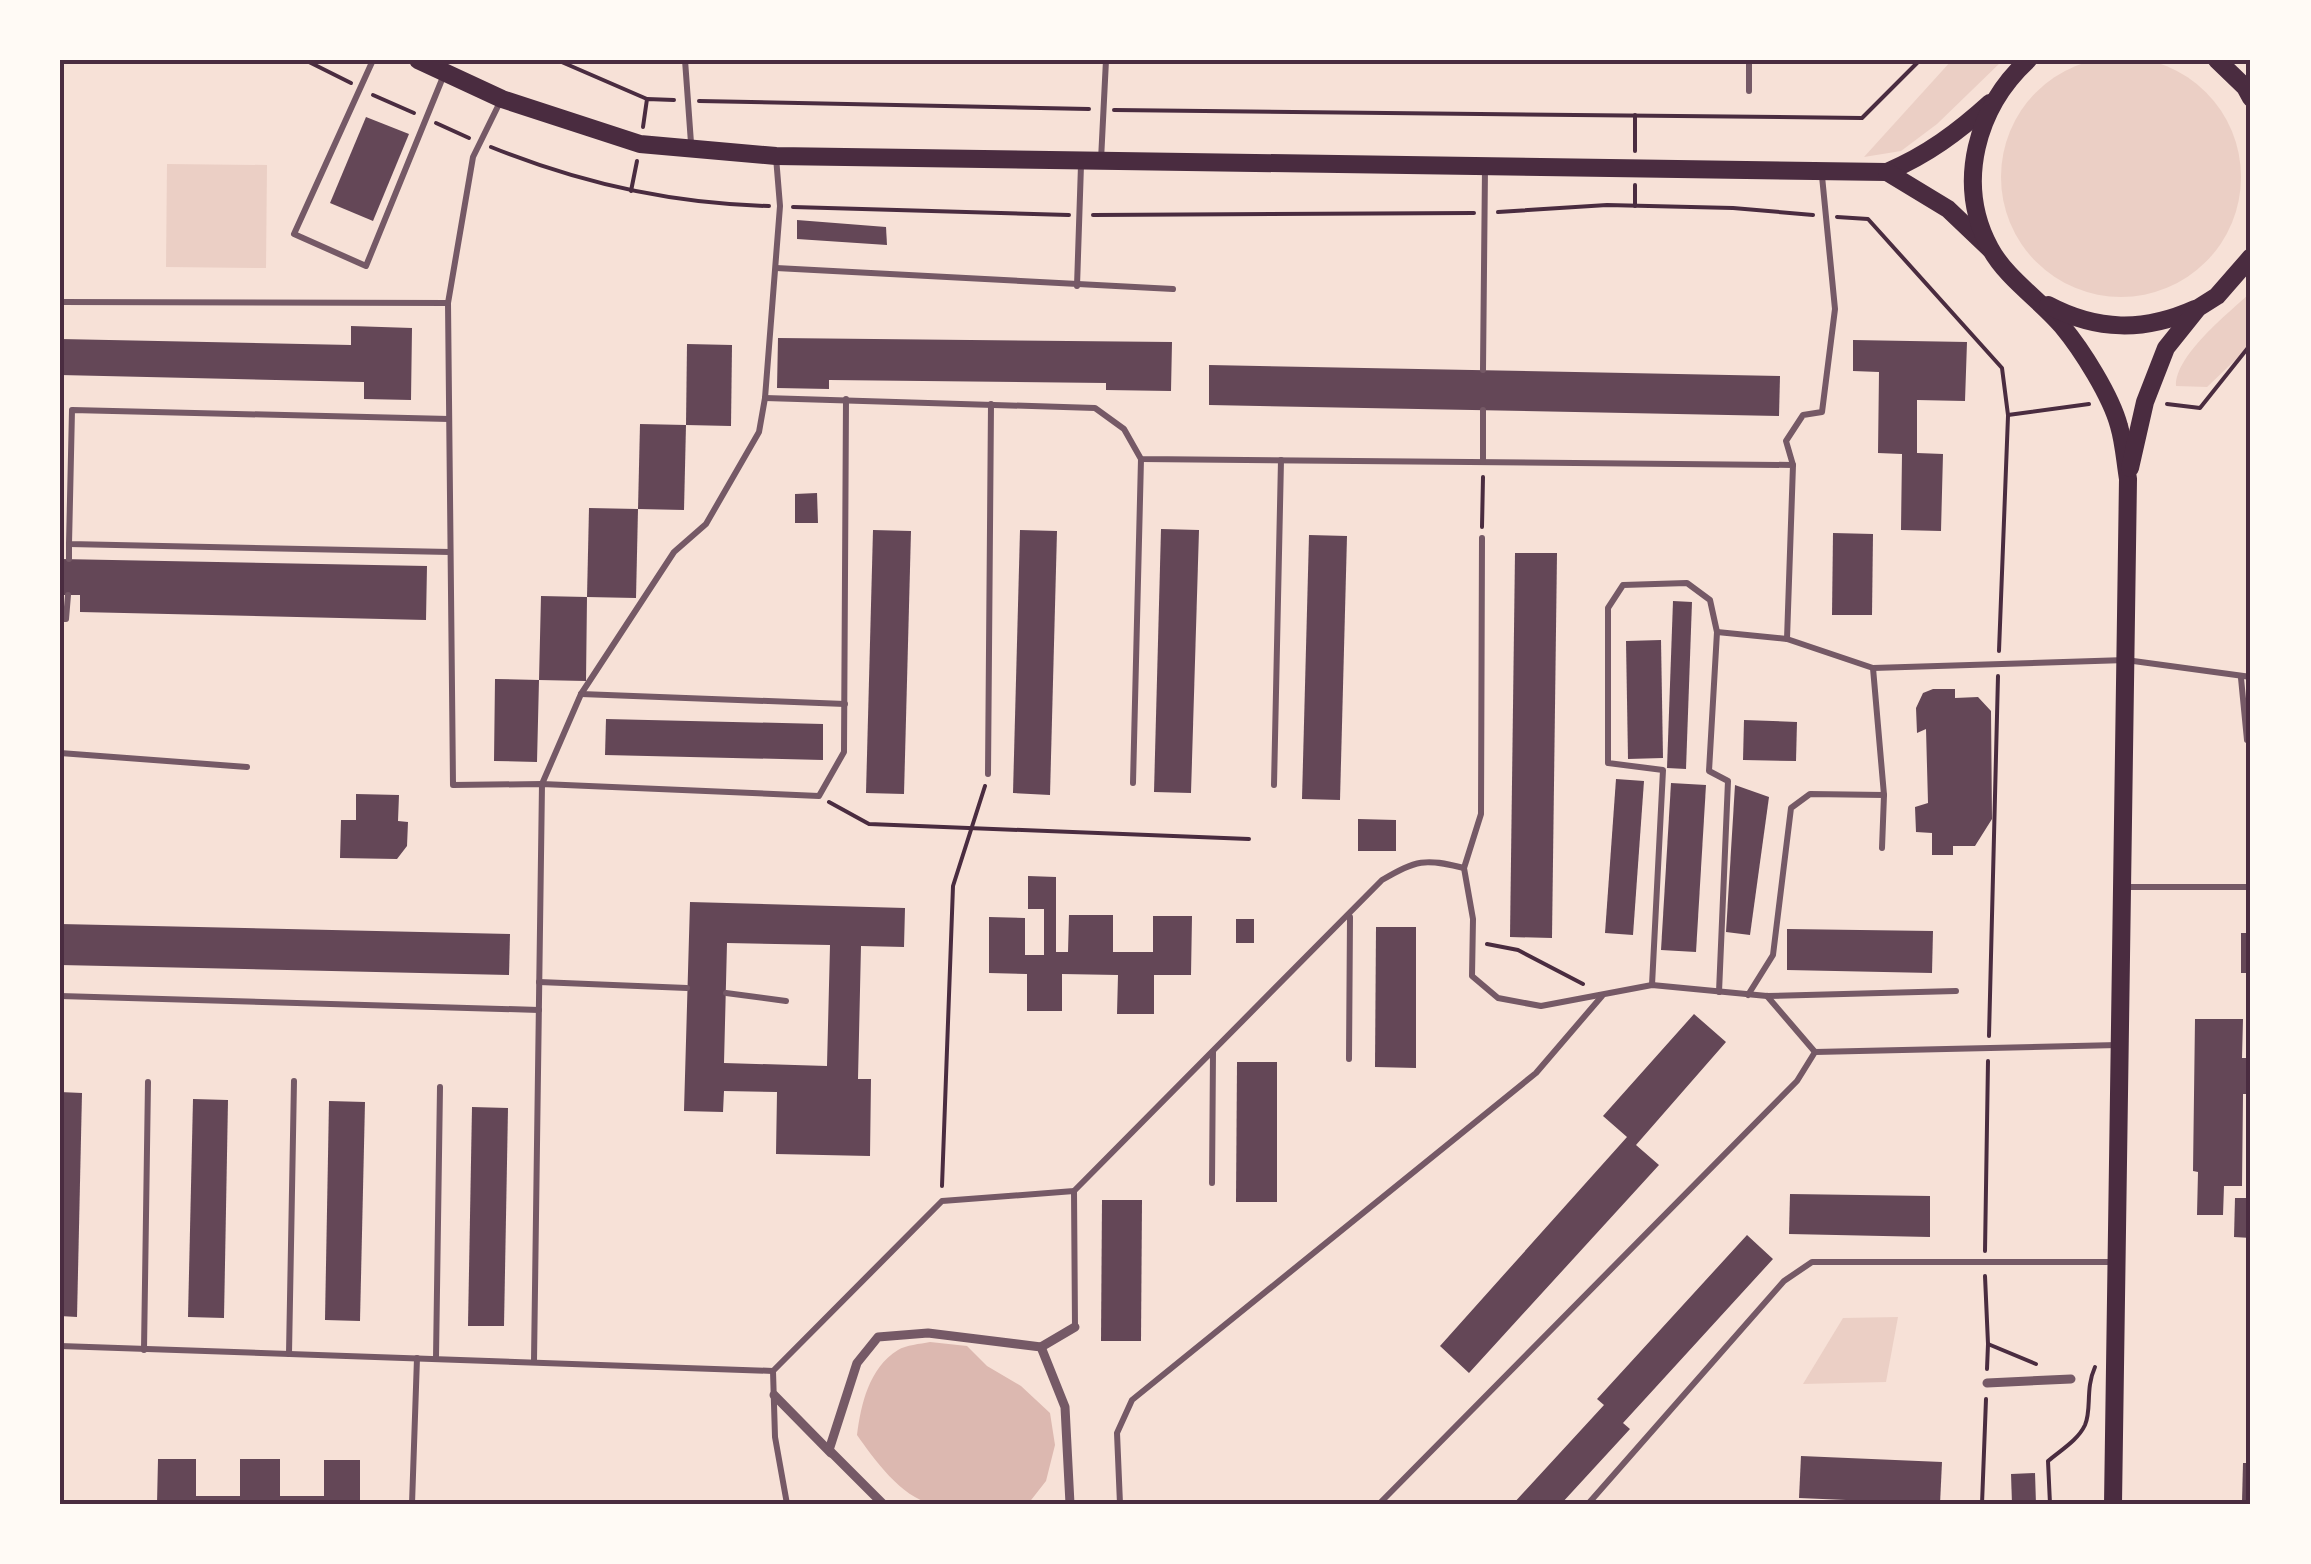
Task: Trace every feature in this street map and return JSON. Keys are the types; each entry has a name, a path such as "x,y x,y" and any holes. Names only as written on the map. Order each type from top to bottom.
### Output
{"main road":[{"path":"418,60 502,99 640,144 692,151 776,156 1821,172 1887,172 1912,162 1953,137 2028,60"},
{"path":"2216,60 2245,87 2251,98"},
{"path":"1990,103 1975,152 1973,182 1976,210 1990,249"},
{"path":"1887,172 1948,209 2062,326 2119,424 2128,478 2112,1504"},
{"path":"2030,295 2073,318 2110,327 2151,325 2198,308 2217,296 2251,257"},
{"path":"2128,478 2144,402 2166,348 2198,308"}],"street":[{"path":"828,1450 857,1363 878,1336 928,1333 1041,1346 1075,1327"},
{"path":"1041,1346 1066,1407 1070,1504"},
{"path":"1987,1382 2071,1378"},
{"path":"774,1396 883,1504"}],"lane":[{"path":"372,60 294,234 366,266 445,73"},
{"path":"685,60 692,151"},
{"path":"1101,161 1106,60"},
{"path":"1749,60 1749,92"},
{"path":"502,99 478,142 448,303 452,785 542,784 818,796 844,752 846,399"},
{"path":"534,1361 542,784 581,694 674,552 706,524 759,432 780,206 776,156"},
{"path":"1077,286 1082,159"},
{"path":"1484,370 1485,167"},
{"path":"1787,639 1793,465 1786,441 1803,414 1822,412 1835,310 1821,172"},
{"path":"776,268 1173,289"},
{"path":"60,302 448,303"},
{"path":"765,398 1094,408 1124,428 1140,459 1133,784"},
{"path":"988,774 991,404"},
{"path":"69,559 72,410 449,419"},
{"path":"1483,410 1483,462"},
{"path":"1140,459 1793,465"},
{"path":"1274,785 1280,460"},
{"path":"1482,538 1481,814 1464,868 1473,918 1472,976 1498,998 1541,1006 1652,984 1767,996 1956,991"},
{"path":"69,544 450,552"},
{"path":"1652,984 1664,770 1608,763 1608,608 1622,585 1687,583 1710,600 1717,632 1709,771 1728,781 1719,992"},
{"path":"60,619 66,619 68,595"},
{"path":"1717,632 1787,639 1873,668 2126,660 2251,678"},
{"path":"1873,668 1884,795 1882,848"},
{"path":"2241,678 2247,740"},
{"path":"581,694 845,704"},
{"path":"60,753 247,767"},
{"path":"1748,995 1772,955 1791,808 1810,794 1884,795"},
{"path":"787,1504 776,1437 773,1371 942,1201 1074,1191 1382,880 1413,862 1440,862 1464,868"},
{"path":"2122,887 2251,888"},
{"path":"1350,916 1350,1059"},
{"path":"539,982 688,988"},
{"path":"726,993 786,1001"},
{"path":"1120,1504 1116,1433 1132,1400 1536,1073 1603,995"},
{"path":"60,996 539,1010"},
{"path":"1767,996 1815,1052"},
{"path":"1815,1052 2119,1045"},
{"path":"1212,1183 1213,1050"},
{"path":"1379,1504 1796,1081 1815,1052"},
{"path":"289,1354 294,1081"},
{"path":"144,1350 148,1082"},
{"path":"436,1358 440,1087"},
{"path":"1074,1191 1075,1327"},
{"path":"1588,1504 1784,1281 1812,1262 2116,1262"},
{"path":"60,1346 773,1371"},
{"path":"412,1504 417,1358"}],"path":[{"path":"306,60 426,119 541,167 632,191 708,205 1080,215 1484,213 1606,205 1732,208 1868,219 2002,368 2008,415 1988,1047 1985,1263 1988,1344 1982,1504"},
{"path":"556,60 647,99 1104,110 1862,118 1920,60"},
{"path":"632,191 647,99"},
{"path":"2166,404 2200,408 2251,344"},
{"path":"2008,415 2108,400"},
{"path":"1482,538 1483,462"},
{"path":"942,1201 953,886 988,774"},
{"path":"818,796 870,824 1249,839"},
{"path":"1472,941 1518,950 1603,995"},
{"path":"1988,1344 2038,1365"},
{"path":"2050,1504 2048,1460 2074,1439 2087,1422 2088,1383 2097,1362"}],"shaded area":[{"path":"2121,57 2167,66 2206,92 2232,131 2241,177 2232,223 2206,262 2167,288 2121,297 2075,288 2036,262 2010,223 2001,177 2010,131 2036,92 2075,66"},
{"path":"1952,60 2003,60 1937,124 1901,151 1864,157"},
{"path":"167,164 267,165 266,268 166,267"},
{"path":"2251,292 2251,345 2207,387 2176,386 2178,374 2193,348"},
{"path":"1898,1317 1886,1382 1803,1384 1843,1318"},
{"path":"930,1342 967,1346 1050,1413 1055,1445 1046,1481 1028,1504 953,1506 921,1500 889,1476 857,1435 864,1399 880,1367 901,1348"}],"building":[{"path":"366,117 409,134 373,221 330,203"},
{"path":"797,220 886,227 887,245 797,239"},
{"path":"351,326 412,328 411,400 364,399 364,382 60,375 60,339 351,345"},
{"path":"778,338 1172,342 1171,391 1106,390 1106,383 829,380 829,389 777,388"},
{"path":"1853,340 1967,342 1965,401 1917,400 1917,453 1943,454 1941,531 1901,530 1902,454 1878,453 1879,372 1853,371"},
{"path":"687,344 732,345 731,426 686,425"},
{"path":"1209,365 1780,376 1779,416 1209,405"},
{"path":"640,424 686,425 684,510 638,509"},
{"path":"817,493 818,523 795,523 795,494"},
{"path":"589,508 638,509 636,598 587,597"},
{"path":"1161,529 1199,530 1191,793 1154,792"},
{"path":"873,530 911,531 904,794 866,793"},
{"path":"1020,530 1057,531 1050,795 1013,793"},
{"path":"1833,533 1873,534 1872,615 1832,615"},
{"path":"1309,535 1347,536 1340,800 1302,799"},
{"path":"1515,553 1557,553 1552,938 1510,937"},
{"path":"60,559 427,566 426,620 80,612 80,595 60,595"},
{"path":"541,596 587,597 586,681 539,680"},
{"path":"1673,601 1692,602 1686,769 1667,768"},
{"path":"1661,640 1663,758 1628,759 1626,641"},
{"path":"495,679 539,680 537,762 494,761"},
{"path":"1955,689 1955,698 1978,697 1991,711 1992,819 1975,846 1953,846 1953,855 1932,855 1932,833 1916,832 1915,807 1928,803 1926,729 1917,733 1916,708 1923,693"},
{"path":"606,719 823,724 823,760 605,755"},
{"path":"1744,720 1797,722 1796,761 1743,760"},
{"path":"1616,779 1644,781 1633,935 1605,933"},
{"path":"1671,783 1706,785 1696,952 1661,950"},
{"path":"1735,785 1769,797 1750,935 1726,932"},
{"path":"356,794 399,795 398,821 408,822 407,846 397,859 340,858 341,820 356,820"},
{"path":"1358,819 1396,820 1396,851 1358,851"},
{"path":"1028,876 1056,877 1056,952 1068,952 1069,915 1113,915 1113,952 1153,952 1153,916 1192,916 1191,975 1154,975 1154,1014 1117,1014 1118,975 1062,974 1062,1011 1027,1011 1027,974 989,973 989,917 1025,918 1025,955 1044,955 1044,909 1028,909"},
{"path":"690,902 905,908 904,947 861,946 858,1079 871,1079 870,1156 776,1154 777,1092 724,1091 723,1112 684,1111","holes":["727,943 830,945 827,1066 724,1063"]},
{"path":"1236,919 1254,919 1254,943 1236,943"},
{"path":"60,924 510,934 509,975 60,965"},
{"path":"1376,927 1416,927 1416,1068 1375,1067"},
{"path":"1787,929 1933,931 1932,973 1787,970"},
{"path":"2241,933 2251,933 2251,973 2241,973"},
{"path":"1694,1014 1726,1042 1636,1145 1659,1165 1469,1373 1440,1346 1627,1137 1603,1116"},
{"path":"2195,1019 2243,1019 2242,1058 2251,1058 2251,1094 2243,1094 2242,1186 2224,1186 2223,1215 2197,1215 2198,1172 2193,1171"},
{"path":"1237,1062 1277,1062 1277,1202 1236,1202"},
{"path":"60,1092 82,1093 77,1317 60,1316"},
{"path":"193,1099 228,1100 224,1318 188,1317"},
{"path":"329,1101 365,1102 360,1321 325,1320"},
{"path":"472,1107 508,1108 504,1326 468,1326"},
{"path":"1790,1194 1930,1196 1930,1237 1789,1234"},
{"path":"2235,1198 2251,1198 2251,1238 2234,1237"},
{"path":"1102,1200 1142,1200 1141,1341 1101,1341"},
{"path":"1747,1235 1773,1259 1623,1423 1630,1429 1561,1504 1513,1504 1604,1405 1597,1399"},
{"path":"1801,1456 1942,1462 1940,1504 1799,1498"},
{"path":"158,1459 196,1459 196,1496 240,1496 240,1459 280,1459 280,1496 324,1496 324,1460 360,1460 360,1504 157,1504"},
{"path":"2243,1463 2251,1463 2251,1502 2242,1502"},
{"path":"2035,1473 2036,1504 2012,1504 2011,1474"}]}
